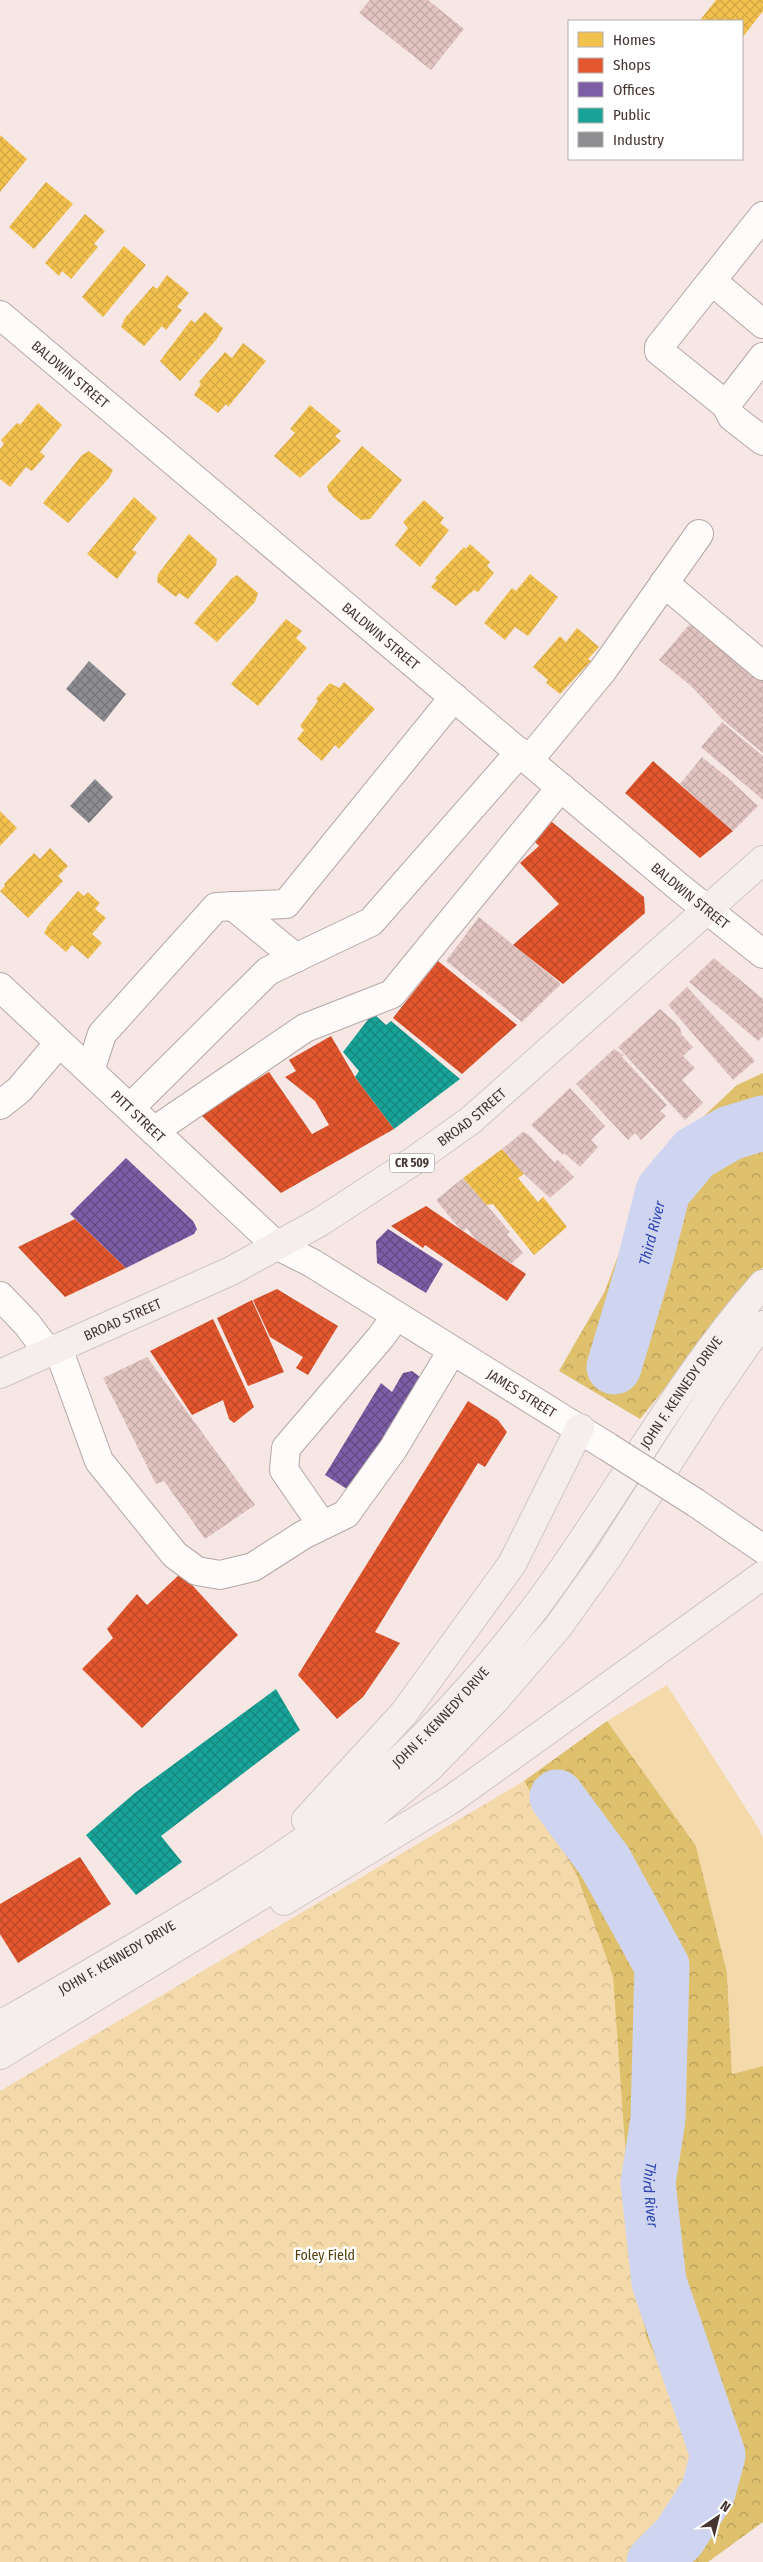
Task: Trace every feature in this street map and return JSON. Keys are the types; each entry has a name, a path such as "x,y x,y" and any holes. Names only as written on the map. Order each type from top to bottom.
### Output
{"main road":[{"name":"BROAD STREET","path":"0,1374 231,1271 320,1222 415,1160 471,1120 763,860"},
{"name":"JOHN F. KENNEDY DRIVE","path":"0,2025 174,1925 273,1862 348,1806 411,1747 476,1680 534,1609 583,1541 710,1348 763,1284"},
{"name":"JOHN F. KENNEDY DRIVE","path":"0,2054 285,1881 363,1823 430,1766 496,1699 558,1627 608,1557 711,1396 749,1341 763,1325"},
{"path":"174,1925 252,1866 316,1812 404,1713 512,1564 580,1428"},
{"path":"85,2004 216,1942 452,1799 763,1575"}],"street":[{"path":"763,216 659,348 659,351 726,405 732,417 763,441"},
{"path":"712,281 763,324"},
{"name":"BALDWIN STREET","path":"0,315 561,787 763,954"},
{"path":"726,405 763,357"},
{"path":"130,1107 268,971 371,922 603,670 699,534"},
{"path":"664,584 763,666"},
{"path":"90,1071 102,1034 216,907 286,904 454,697"},
{"path":"154,1131 305,1028 392,994 561,787"},
{"path":"233,906 296,958"},
{"name":"PITT STREET","path":"0,987 276,1245"},
{"path":"0,1105 19,1090 59,1043"},
{"name":"JAMES STREET","path":"276,1245 312,1263 580,1428 763,1549"},
{"path":"0,1296 53,1350 99,1461 175,1554 197,1571 220,1575 253,1567 322,1525 346,1514 393,1449 452,1350"},
{"path":"322,1525 284,1470 286,1448 381,1337 396,1316"}],"green space":[{"path":"763,1073 763,1267 640,1419 559,1371 605,1291 651,1166 737,1085"},
{"path":"667,1685 759,1829 763,1839 763,2066 732,2074 727,1973 696,1846 607,1721"},
{"path":"607,1721 696,1846 727,1973 732,2074 763,2066 763,2522 708,2562 573,2562 646,2337 634,2270 578,1878 524,1781"},
{"name":"Foley Field","path":"524,1781 578,1878 613,1976 634,2270 646,2337 708,2470 647,2558 639,2562 0,2562 0,2091"}],"building: Homes":[{"path":"716,0 763,0 763,11 743,37 743,20 701,19"},
{"path":"0,135 27,159 0,192"},
{"path":"46,182 73,204 34,249 9,227"},
{"path":"85,214 105,231 94,244 98,247 71,279 62,271 59,276 45,263"},
{"path":"124,246 146,265 103,317 82,297"},
{"path":"167,275 189,293 177,307 182,310 166,330 162,326 144,346 121,327 125,318 153,286 157,289"},
{"path":"205,312 223,328 216,340 180,381 160,361 191,320 195,323"},
{"path":"243,343 266,361 228,407 226,404 218,413 194,395 201,384 199,382 225,352 232,358"},
{"path":"38,403 62,425 40,452 45,456 32,471 26,467 10,487 0,479 0,449 4,444 1,440 17,423 20,425"},
{"path":"310,405 341,431 335,436 341,441 300,478 274,456 295,433 290,429"},
{"path":"362,446 402,480 370,519 361,520 334,498 327,486"},
{"path":"89,451 113,470 109,478 68,523 43,503 82,455"},
{"path":"134,497 157,518 132,550 137,552 117,579 87,554"},
{"path":"424,500 444,518 440,523 449,530 420,567 395,545 408,528 403,522"},
{"path":"189,534 217,559 216,565 188,599 179,593 176,597 157,582 158,574"},
{"path":"470,544 490,562 487,566 494,573 478,592 474,590 456,606 431,587 437,580 435,578 464,547 466,549"},
{"path":"530,574 558,597 528,636 515,627 505,640 484,623 512,588 516,591"},
{"path":"237,575 258,593 255,602 217,642 194,623 231,579"},
{"path":"286,619 302,631 296,638 307,648 258,706 231,684"},
{"path":"577,628 599,647 588,659 591,661 560,694 546,683 548,680 533,667 560,636 566,642"},
{"path":"344,682 375,709 339,749 335,745 322,761 297,739 304,730 300,726 318,701 316,699 330,683 339,688"},
{"path":"0,811 17,828 0,846"},
{"path":"50,848 68,866 58,876 63,881 28,918 0,891 5,886 4,884 34,853 40,859"},
{"path":"78,891 84,896 88,892 100,903 95,909 106,918 92,934 102,943 88,959 72,945 66,952 44,933 49,924"},
{"path":"502,1149 524,1174 518,1178 538,1202 543,1197 567,1227 534,1255 493,1204 486,1205 463,1178"}],"building: Shops":[{"path":"653,761 733,831 700,858 625,793"},
{"path":"547,818 644,897 645,913 563,984 513,945 559,904 520,863 539,846 532,839"},
{"path":"438,961 517,1025 462,1074 393,1018"},
{"path":"331,1036 355,1077 394,1129 281,1193 201,1115 240,1082 243,1088 269,1072 312,1134 329,1125 315,1101 285,1077 296,1071 289,1060"},
{"path":"426,1206 526,1274 507,1301 425,1245 423,1248 391,1226"},
{"path":"75,1219 126,1268 65,1297 18,1247"},
{"path":"277,1289 338,1326 308,1375 296,1368 303,1357 270,1337 253,1300"},
{"path":"252,1300 284,1372 248,1386 217,1318"},
{"path":"213,1319 254,1407 234,1423 229,1419 223,1400 192,1415 150,1351"},
{"path":"468,1401 498,1420 507,1432 485,1467 478,1463 375,1632 400,1643 363,1697 337,1719 298,1675"},
{"path":"181,1573 238,1635 142,1728 82,1669 113,1638 107,1629 137,1594 147,1605"},
{"path":"80,1857 111,1904 18,1963 0,1934 0,1904"}],"building: Offices":[{"path":"126,1158 193,1221 197,1229 194,1234 126,1268 70,1214"},
{"path":"388,1229 443,1264 426,1293 377,1263 376,1241"},
{"path":"412,1371 427,1382 383,1454 376,1449 350,1491 325,1475 381,1383 392,1392 403,1373"}],"building: Public":[{"path":"373,1013 386,1025 391,1021 460,1079 394,1129 355,1077 359,1071 343,1052"},
{"path":"276,1689 300,1730 161,1836 182,1862 136,1895 86,1835 136,1792"}],"building: Industry":[{"path":"89,661 126,694 104,722 66,689"},
{"path":"95,779 113,797 89,823 70,806"}],"building: Other":[{"path":"370,0 428,0 464,29 431,70 359,13"},
{"path":"694,619 763,676 763,753 723,720 691,686 659,660"},
{"path":"722,722 763,756 763,800 701,747"},
{"path":"702,757 758,806 733,831 680,784"},
{"path":"479,917 561,984 522,1022 446,961"},
{"path":"714,958 763,999 763,1036 758,1041 689,982"},
{"path":"687,987 755,1061 733,1080 668,1005"},
{"path":"660,1009 675,1022 680,1028 682,1035 693,1047 683,1056 695,1068 682,1080 703,1103 685,1120 618,1047"},
{"path":"614,1049 624,1055 622,1057 667,1105 660,1111 666,1116 641,1140 635,1133 628,1140 576,1084"},
{"path":"570,1088 605,1126 591,1140 598,1147 580,1167 564,1153 563,1155 531,1125"},
{"path":"523,1132 529,1135 555,1163 557,1159 574,1177 550,1198 524,1174 502,1149"},
{"path":"463,1178 510,1232 507,1234 523,1253 511,1264 476,1240 467,1228 463,1231 459,1228 436,1200"},
{"path":"147,1357 255,1505 205,1539 164,1481 156,1484 103,1378"}],"waterway":[{"name":"Third River","path":"614,1367 642,1273 663,1191 695,1153 730,1133 763,1123"},
{"name":"Third River","path":"557,1797 605,1862 662,1966 658,2119 648,2183 659,2282 718,2455 708,2492 679,2537 654,2562"}]}
